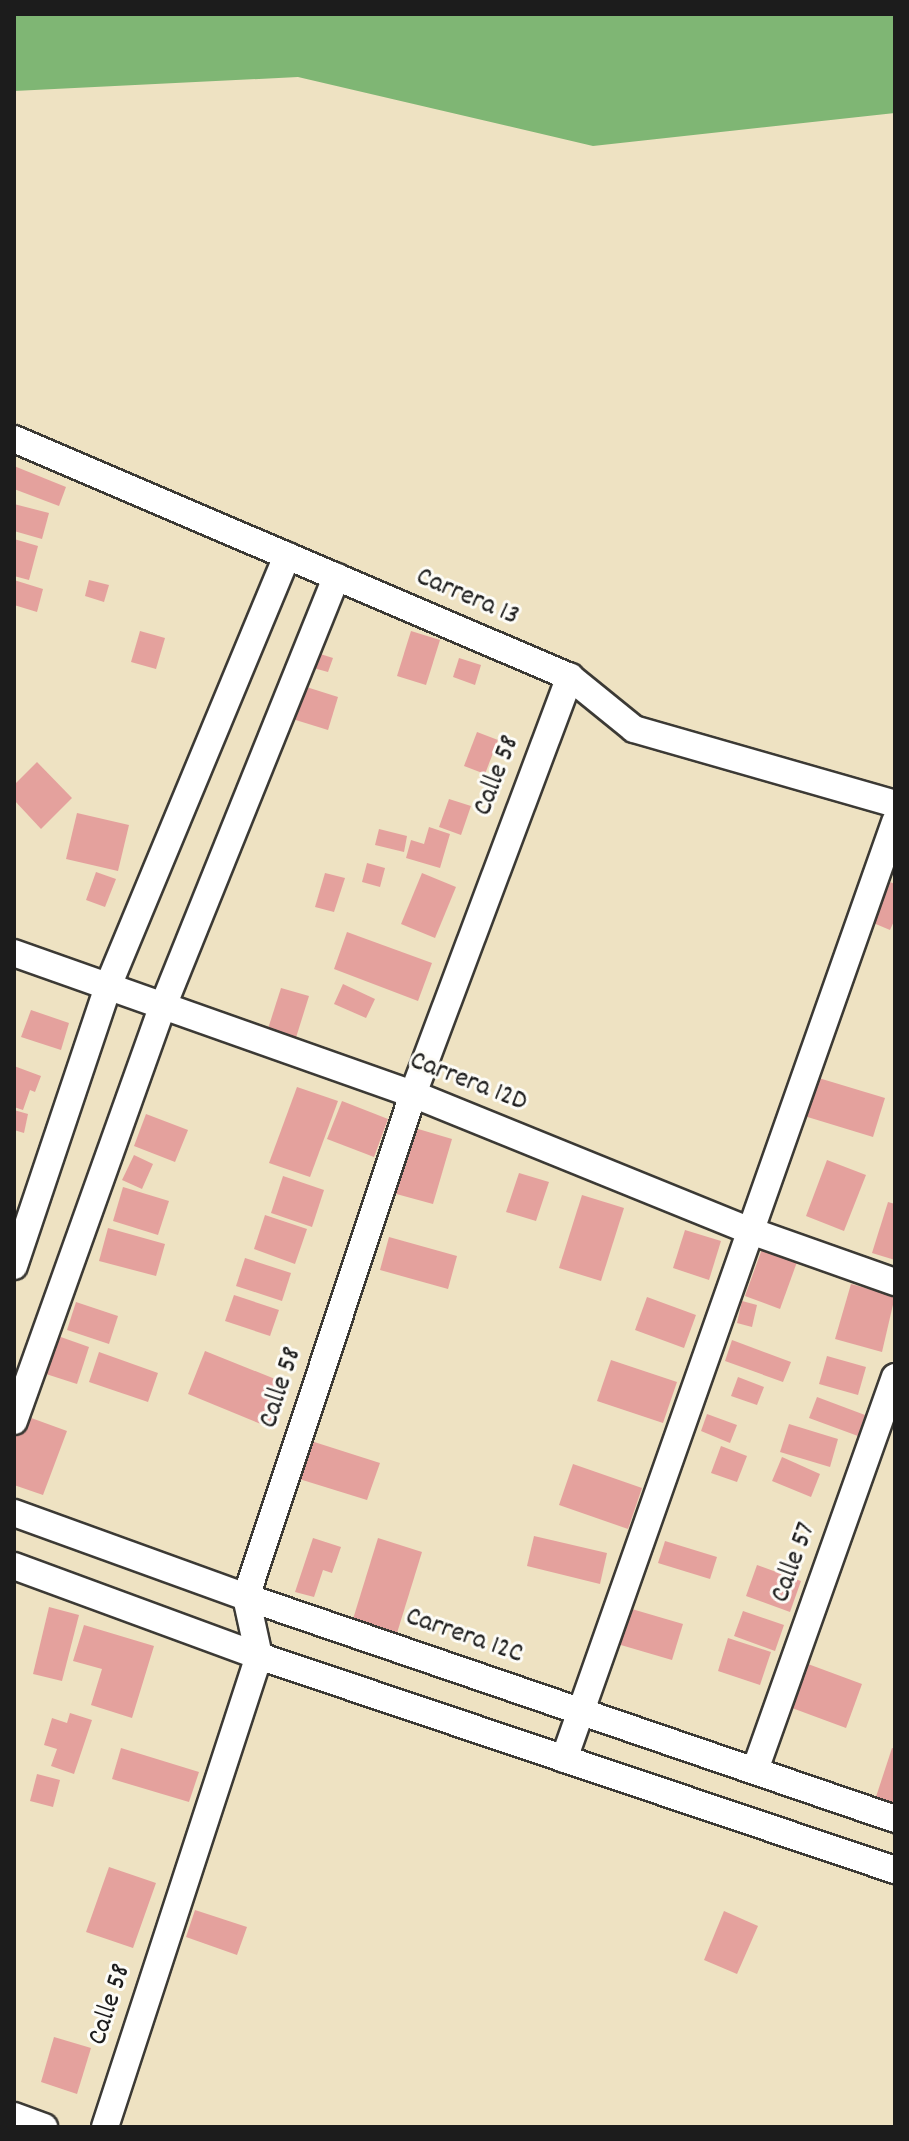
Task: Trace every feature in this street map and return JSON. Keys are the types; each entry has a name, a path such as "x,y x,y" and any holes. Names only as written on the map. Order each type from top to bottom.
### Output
{"street":[{"name":"Carrera 13","path":"14,439 570,677 634,729 895,804"},
{"path":"14,1266 108,986 287,556"},
{"path":"14,1421 163,1006 336,577"},
{"name":"Calle 58","path":"246,1597 413,1094 570,677"},
{"path":"564,1759 895,822"},
{"name":"Carrera 12D","path":"14,953 413,1094 751,1231 895,1282"},
{"name":"Calle 57","path":"755,1770 895,1377"},
{"name":"Carrera 12C","path":"14,1513 246,1597 895,1819"},
{"path":"14,1566 259,1656 895,1870"},
{"path":"246,1597 259,1656"},
{"name":"Calle 58","path":"105,2127 259,1656"},
{"path":"14,2116 44,2127"}],"green space":[{"path":"14,14 895,14 895,113 593,146 298,77 14,91"}],"building":[{"path":"14,466 66,487 59,506 14,489"},
{"path":"14,504 49,513 42,539 14,531"},
{"path":"14,539 38,546 29,580 14,576"},
{"path":"14,580 43,589 37,612 14,605"},
{"path":"89,580 109,585 104,602 85,596"},
{"path":"140,631 165,638 156,669 131,662"},
{"path":"411,631 440,640 426,685 397,676"},
{"path":"311,651 333,658 328,672 306,666"},
{"path":"459,658 481,665 475,685 453,677"},
{"path":"297,684 338,697 328,730 286,717"},
{"path":"477,732 498,740 485,774 464,766"},
{"path":"37,762 72,798 41,829 14,800 14,785"},
{"path":"449,799 471,806 461,835 439,827"},
{"path":"77,813 129,825 118,871 66,859"},
{"path":"429,827 450,834 440,868 406,858 411,840 424,844"},
{"path":"379,829 407,836 404,852 375,845"},
{"path":"367,863 385,868 380,887 362,882"},
{"path":"96,872 116,879 105,907 86,900"},
{"path":"325,873 345,878 334,912 315,907"},
{"path":"422,873 456,887 435,938 401,924"},
{"path":"887,881 895,884 895,919 890,930 871,922"},
{"path":"347,932 432,963 418,1001 334,969"},
{"path":"343,984 375,999 366,1018 334,1004"},
{"path":"281,988 309,996 294,1044 266,1035"},
{"path":"31,1010 69,1023 61,1050 21,1037"},
{"path":"14,1066 41,1076 35,1092 30,1090 23,1110 14,1107"},
{"path":"812,1076 885,1098 873,1137 801,1115"},
{"path":"297,1087 338,1101 310,1177 269,1163"},
{"path":"342,1101 388,1119 374,1157 327,1139"},
{"path":"14,1110 28,1114 24,1133 14,1130"},
{"path":"146,1114 188,1130 175,1162 134,1146"},
{"path":"408,1126 452,1139 433,1204 389,1192"},
{"path":"134,1155 153,1164 142,1189 122,1180"},
{"path":"827,1160 866,1175 844,1231 806,1216"},
{"path":"519,1173 549,1182 536,1221 506,1212"},
{"path":"283,1176 324,1190 312,1227 271,1213"},
{"path":"123,1187 169,1201 158,1235 113,1221"},
{"path":"582,1195 624,1208 601,1281 559,1268"},
{"path":"888,1202 895,1204 895,1260 872,1253"},
{"path":"265,1215 307,1229 295,1264 254,1249"},
{"path":"108,1228 165,1244 156,1276 99,1261"},
{"path":"685,1230 721,1241 709,1280 673,1268"},
{"path":"389,1237 457,1256 448,1289 380,1270"},
{"path":"762,1249 797,1262 780,1309 745,1296"},
{"path":"245,1258 291,1273 282,1301 236,1286"},
{"path":"851,1284 895,1296 882,1352 835,1339"},
{"path":"234,1295 279,1310 270,1336 225,1321"},
{"path":"647,1297 696,1315 684,1348 635,1330"},
{"path":"742,1301 757,1305 752,1327 737,1323"},
{"path":"76,1302 118,1316 109,1344 67,1330"},
{"path":"58,1336 89,1347 77,1384 46,1374"},
{"path":"732,1340 791,1362 783,1382 725,1361"},
{"path":"205,1351 290,1385 273,1429 188,1394"},
{"path":"99,1352 158,1373 148,1402 89,1382"},
{"path":"827,1356 866,1367 858,1395 819,1384"},
{"path":"611,1360 677,1382 663,1423 597,1401"},
{"path":"738,1377 764,1387 757,1405 731,1396"},
{"path":"817,1397 865,1415 858,1436 809,1418"},
{"path":"707,1414 737,1425 730,1443 701,1431"},
{"path":"23,1415 67,1431 43,1495 14,1485 14,1438"},
{"path":"789,1424 838,1439 830,1467 780,1452"},
{"path":"308,1440 380,1463 367,1500 296,1478"},
{"path":"721,1446 747,1456 737,1482 711,1473"},
{"path":"782,1457 820,1474 811,1497 772,1481"},
{"path":"573,1464 642,1488 628,1529 559,1505"},
{"path":"534,1536 607,1553 600,1584 527,1566"},
{"path":"313,1538 341,1547 332,1573 323,1570 314,1597 295,1592"},
{"path":"378,1538 422,1552 397,1633 353,1619"},
{"path":"665,1541 717,1557 710,1579 658,1563"},
{"path":"757,1565 801,1581 790,1612 746,1596"},
{"path":"49,1607 79,1615 62,1681 33,1674"},
{"path":"625,1607 683,1624 672,1660 614,1643"},
{"path":"743,1611 784,1625 775,1651 734,1636"},
{"path":"84,1625 154,1646 132,1718 91,1705 102,1669 73,1661"},
{"path":"728,1638 771,1652 760,1685 718,1671"},
{"path":"808,1664 862,1684 846,1728 792,1708"},
{"path":"70,1713 92,1720 74,1774 51,1766 57,1749 44,1745 52,1718 67,1723"},
{"path":"121,1748 199,1772 189,1802 112,1779"},
{"path":"892,1748 895,1749 895,1809 874,1803"},
{"path":"37,1774 60,1780 53,1807 30,1801"},
{"path":"109,1867 156,1883 133,1948 86,1932"},
{"path":"195,1910 247,1927 237,1955 186,1937"},
{"path":"724,1911 758,1926 737,1974 704,1960"},
{"path":"54,2037 91,2048 77,2094 41,2082"}]}
